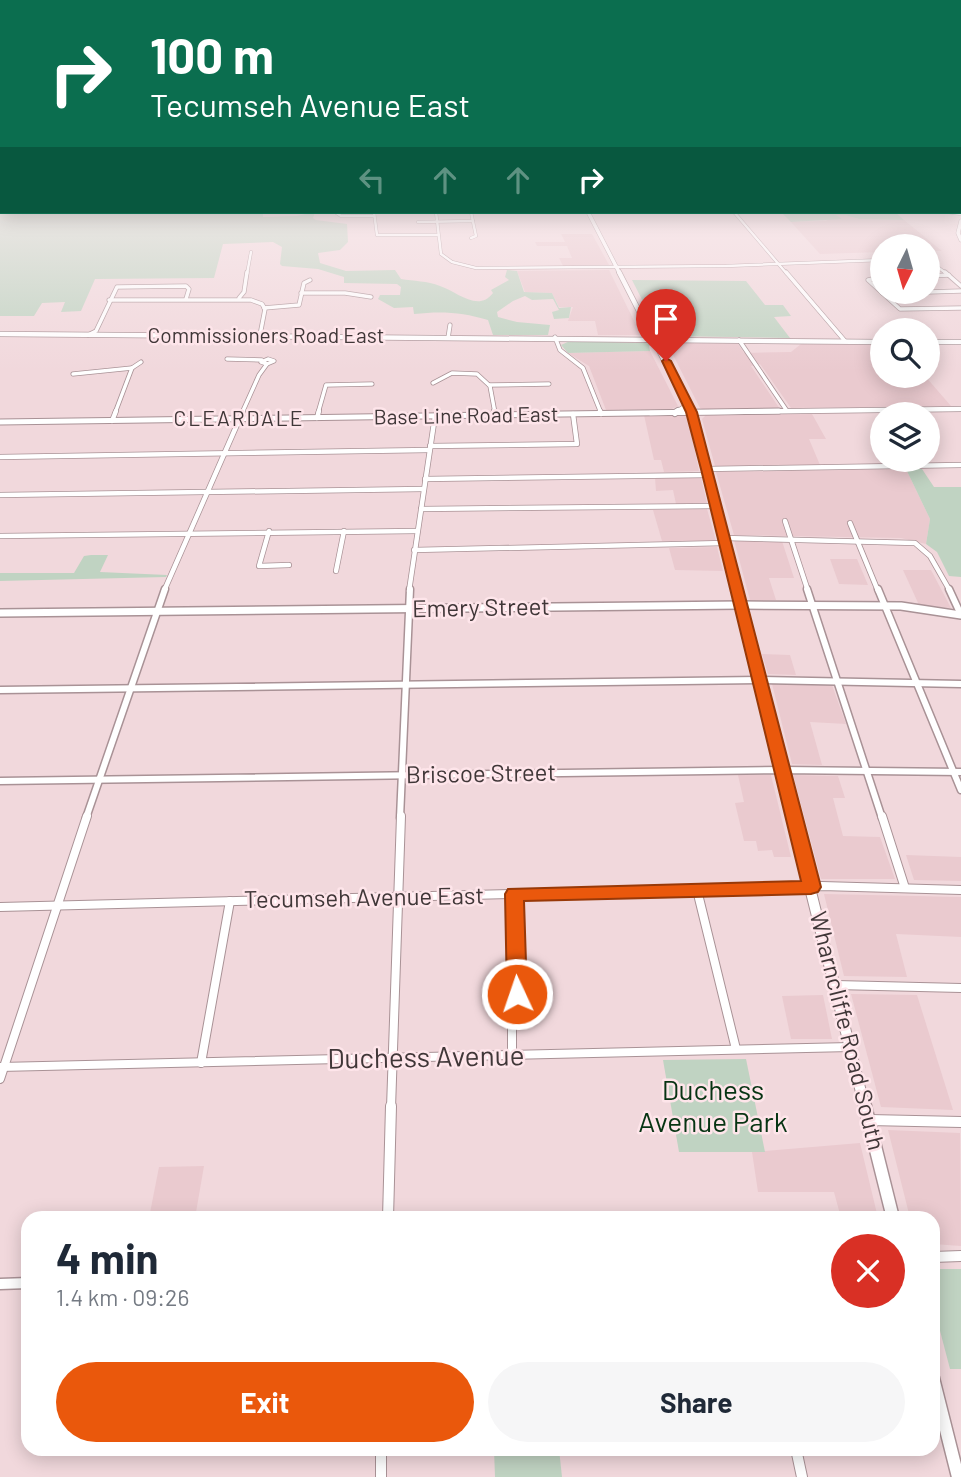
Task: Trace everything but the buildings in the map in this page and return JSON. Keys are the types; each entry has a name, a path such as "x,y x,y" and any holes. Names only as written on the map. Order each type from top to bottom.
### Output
{"main road":[{"name":"Wharncliffe Road South","path":"599,233 691,412 891,1211"},
{"name":"Commissioners Road East","path":"0,334 655,340"},
{"path":"655,340 870,342"},
{"path":"655,340 690,340"},
{"path":"663,355 666,345 678,341"},
{"path":"940,342 961,342"},
{"path":"675,413 688,405"},
{"path":"940,1406 958,1477"}],"street":[{"path":"377,233 377,236 438,235 443,257 466,266 488,268 779,265 870,261"},
{"path":"471,239 476,236 475,233"},
{"path":"752,233 845,341"},
{"path":"239,298 244,292 251,252"},
{"path":"940,269 961,288"},
{"path":"940,275 949,275"},
{"path":"109,300 239,298 256,301 264,308 294,307 299,305 303,283 310,280"},
{"path":"88,335 96,331 117,288 186,286 189,289 186,299"},
{"path":"940,291 961,288"},
{"path":"301,293 345,293 371,297"},
{"path":"894,304 900,309 961,308"},
{"path":"260,335 264,308"},
{"path":"448,338 450,325"},
{"path":"556,339 560,350 583,368 601,414"},
{"path":"739,340 787,411"},
{"path":"0,1079 155,611 259,375 267,364 274,361 227,359"},
{"path":"72,374 132,368 141,362"},
{"path":"111,421 132,368"},
{"path":"433,383 436,378 446,373 473,373 484,377 489,384 495,415"},
{"path":"317,418 326,385 372,384"},
{"path":"489,384 549,384"},
{"name":"Base Line Road East","path":"0,422 961,409"},
{"path":"0,457 577,444 573,414"},
{"path":"388,1211 407,608 435,416"},
{"path":"425,479 961,465"},
{"path":"0,495 423,489"},
{"path":"421,509 716,506"},
{"path":"785,521 905,888"},
{"path":"850,523 882,606 957,772 961,790"},
{"path":"0,536 417,530"},
{"path":"269,531 259,566 289,565"},
{"path":"336,570 344,531"},
{"path":"414,550 790,539 915,542 924,548 961,615"},
{"name":"Emery Street","path":"0,613 812,605 915,607 961,615"},
{"path":"0,690 759,680 961,684"},
{"name":"Briscoe Street","path":"0,781 782,770 957,772"},
{"name":"Tecumseh Avenue East","path":"0,907 811,887 961,890"},
{"path":"697,890 736,1049"},
{"path":"512,1055 512,1012 517,994 514,894"},
{"path":"201,1063 230,901"},
{"path":"836,985 961,988"},
{"name":"Duchess Avenue","path":"2,1067 851,1047"},
{"path":"869,1119 961,1122"},
{"path":"940,1257 961,1256"},
{"path":"0,1284 21,1283"},
{"path":"381,1456 381,1477"},
{"path":"798,1456 802,1477"}],"shaded area":[{"path":"801,233 921,234 870,234 870,252 820,254"},
{"path":"561,234 592,234 609,265 563,266 559,258 572,258 567,246 537,246 535,242 565,242"},
{"path":"609,270 641,335 598,335 595,321 568,321 573,307 559,307 552,293 525,292 517,271"},
{"path":"680,343 738,344 744,353 791,352 801,344 870,345 870,388 935,388 951,406 940,406 940,402 870,402 870,407 791,408 760,364 751,366 780,409 705,410 700,408 669,347"},
{"path":"650,351 678,406 672,409 606,410 589,366 568,353"},
{"path":"812,414 826,439 809,439 820,465 715,466 702,419 706,415"},
{"path":"644,415 688,416 699,471 664,472 661,460 654,460"},
{"path":"870,470 870,472 907,472 930,519 926,544 901,538 734,535 716,472"},
{"path":"655,478 701,478 707,503 676,504 673,490 656,491"},
{"path":"707,509 716,541 662,541 653,510"},
{"path":"734,540 782,541 794,578 769,578 776,600 750,600"},
{"path":"717,547 723,571 675,570 669,548"},
{"path":"830,559 857,559 868,585 839,584"},
{"path":"903,570 931,570 951,608 919,605"},
{"path":"762,654 790,655 796,675 768,674"},
{"path":"772,684 832,685 846,724 810,722 822,765 792,764"},
{"path":"738,775 771,775 791,857 774,857 772,850 758,851 756,841 744,841 735,803 744,802"},
{"path":"793,775 838,776 845,798 833,798 843,836 880,837 895,879 821,879"},
{"path":"906,855 961,857 961,881 914,880"},
{"path":"824,894 961,897 961,937 896,934 907,977 844,976"},
{"path":"851,994 917,995 953,1110 881,1107"},
{"path":"823,995 832,1039 791,1039 782,996"},
{"path":"888,1130 960,1133 961,1246 940,1244 940,1211 908,1211"},
{"path":"860,1143 876,1211 839,1211 834,1192 758,1192 752,1152"},
{"path":"204,1166 196,1211 150,1211 159,1167"}],"green space":[{"path":"0,233 347,233 348,242 340,250 318,253 320,263 346,271 395,270 401,279 435,284 474,301 487,299 493,293 491,290 509,280 505,277 507,270 517,271 524,292 552,293 559,308 571,307 569,318 554,319 552,312 559,310 553,299 532,300 525,296 497,312 498,317 550,325 548,335 493,335 488,320 451,313 414,314 413,307 394,308 378,299 380,295 400,295 401,287 397,284 344,283 344,277 318,269 282,266 282,247 273,242 223,244 214,278 95,279 81,311 61,312 65,302 42,303 34,316 0,316"},
{"path":"632,280 746,281 765,305 783,305 791,316 774,317 790,338 660,335"},
{"path":"570,341 653,344 649,346 650,351 568,353 561,345"},
{"path":"907,472 924,472 934,487 961,487 961,577 949,576 937,552 926,544 930,519"},
{"path":"108,555 100,572 167,575 0,581 0,573 74,573 84,556"},
{"name":"Duchess Avenue Park","path":"746,1059 765,1152 679,1152 663,1060"},
{"path":"940,1269 961,1269 961,1369 950,1369 940,1331"},
{"path":"494,1456 560,1456 562,1477 495,1477"}],"district":[{"name":"CLEARDALE","path":"239,419"}],"route":[{"path":"517,994 514,894 811,887 707,469 691,412 666,361"}]}
